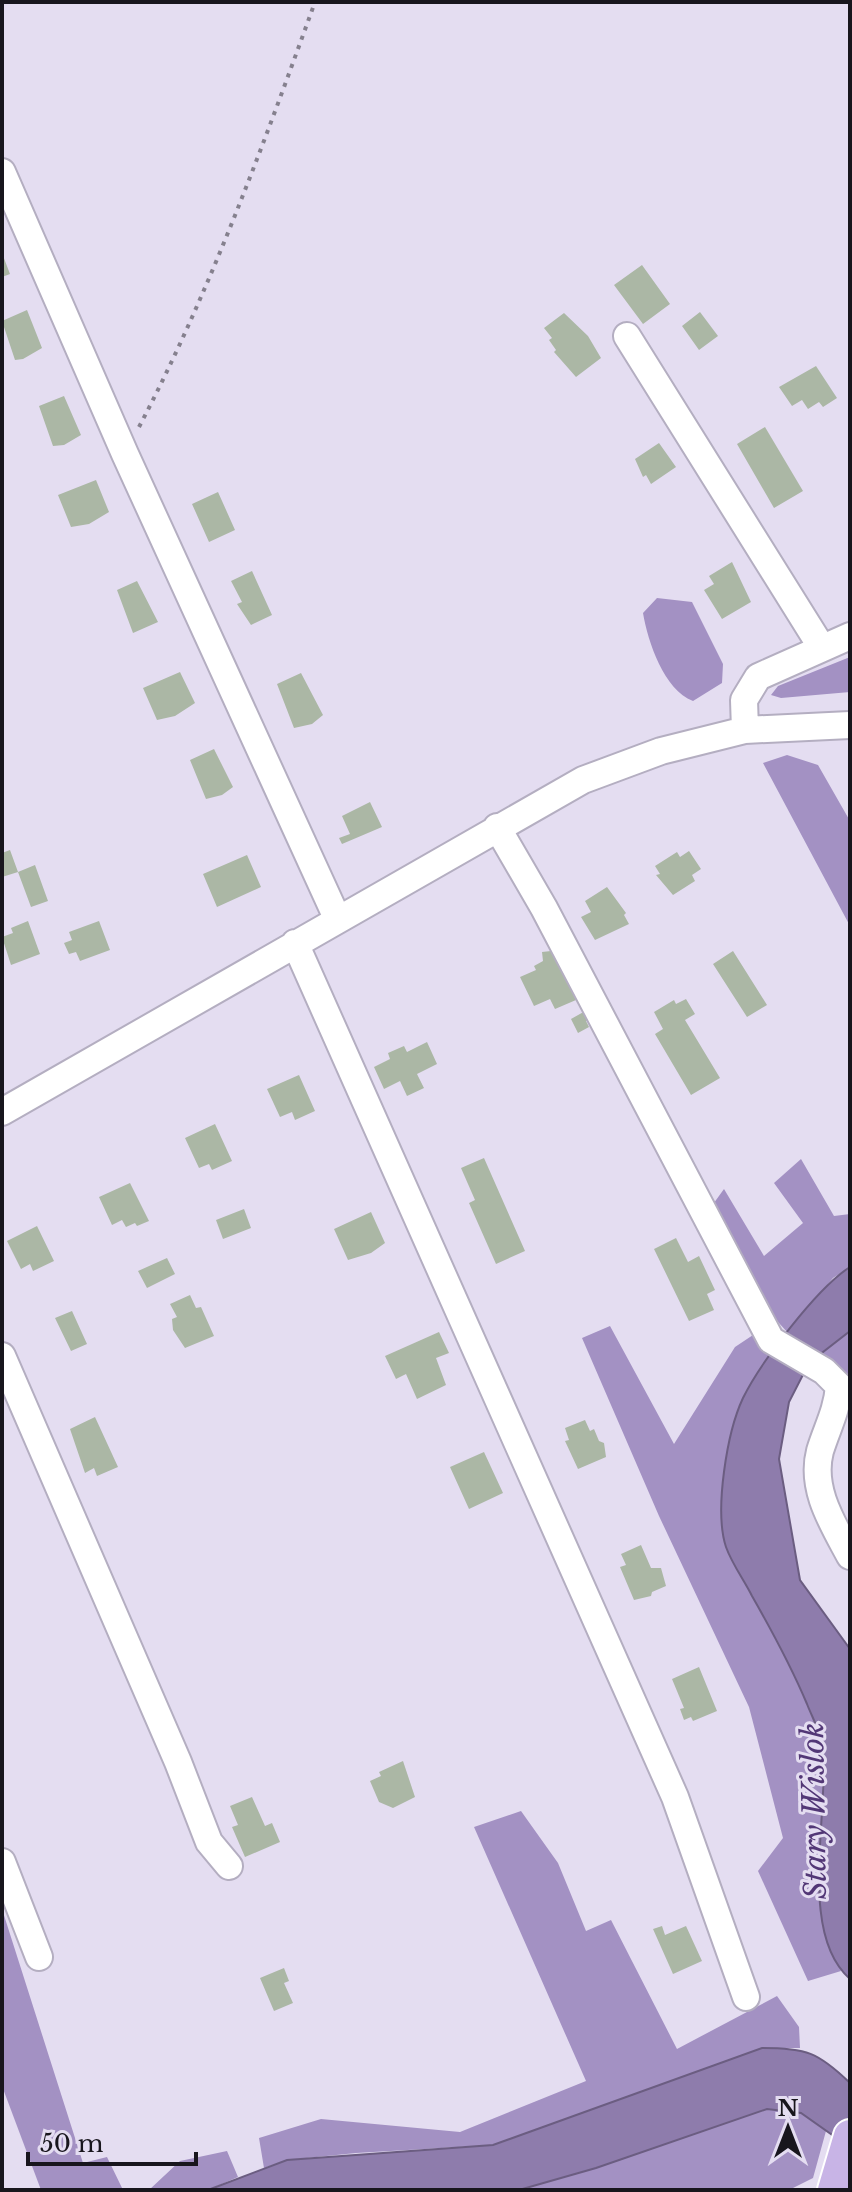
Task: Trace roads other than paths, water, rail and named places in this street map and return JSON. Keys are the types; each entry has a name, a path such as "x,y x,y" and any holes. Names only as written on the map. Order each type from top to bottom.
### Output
{"main road":[{"path":"834,2190 850,2136"}],"street":[{"path":"2,172 125,454 337,918"},
{"path":"627,336 822,648"},
{"path":"745,730 744,700 758,677 850,636"},
{"path":"2,1112 583,780 661,751 745,730 850,725"},
{"path":"497,827 544,908 771,1340 824,1371 839,1386 837,1412 819,1453 818,1489 850,1556"},
{"path":"295,943 675,1797 746,1997"},
{"path":"2,1356 178,1762 209,1842 229,1866"},
{"path":"2,1862 39,1957"}],"water label":[{"name":"Stary Wislok","path":"814,1811"}]}
